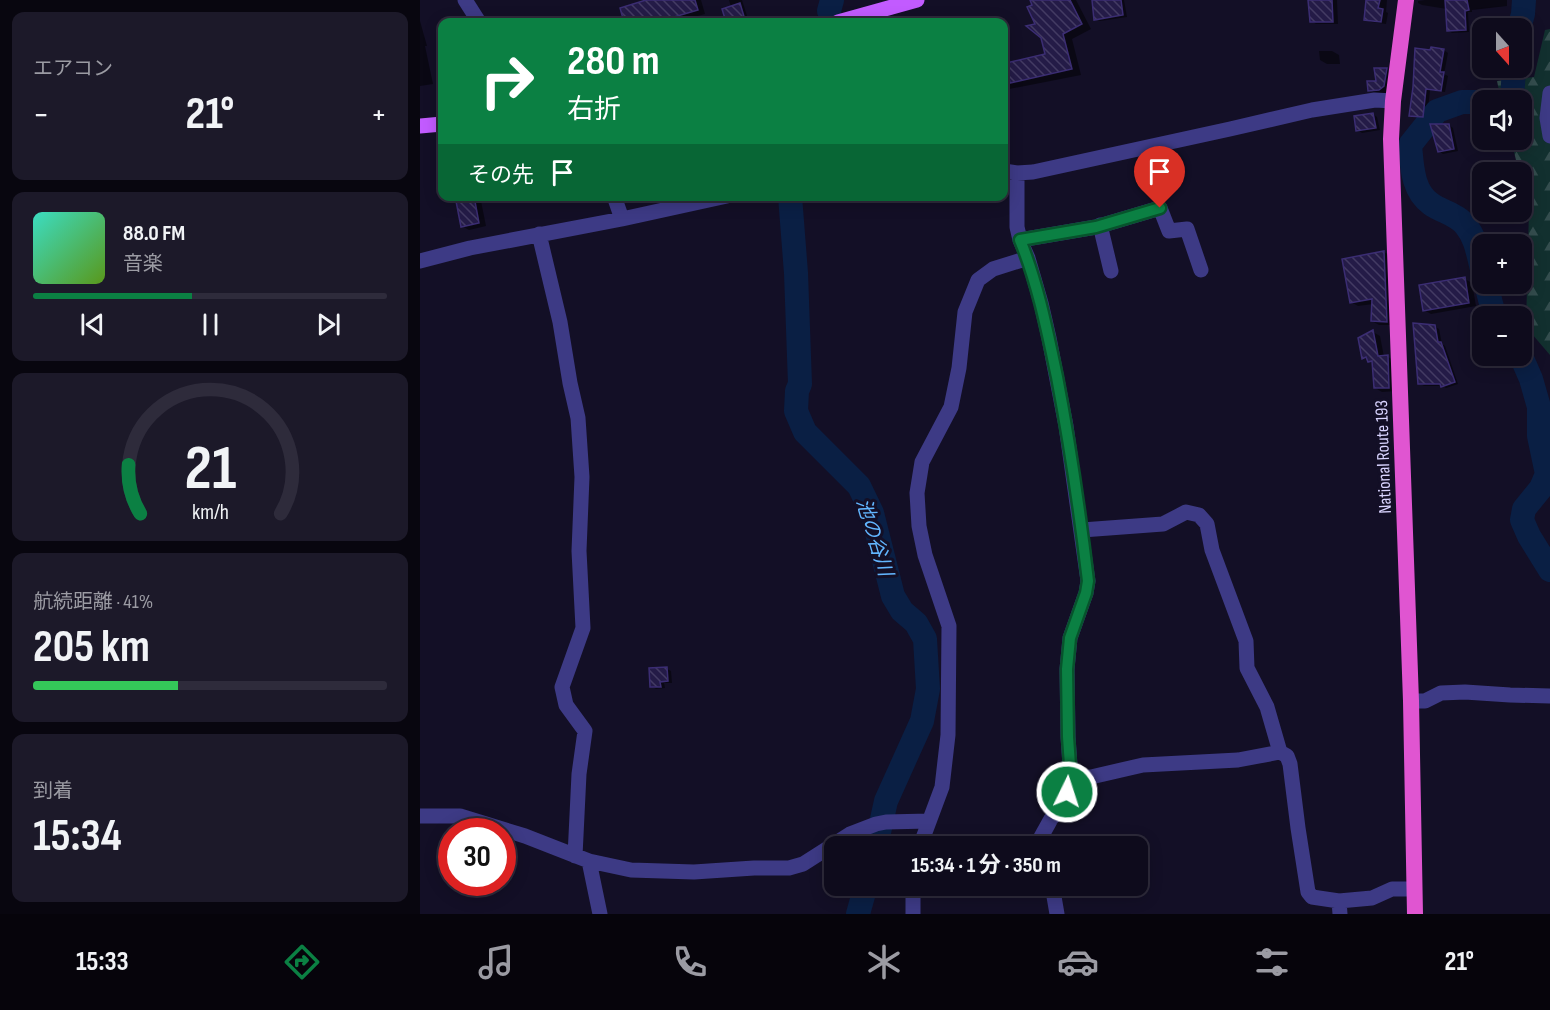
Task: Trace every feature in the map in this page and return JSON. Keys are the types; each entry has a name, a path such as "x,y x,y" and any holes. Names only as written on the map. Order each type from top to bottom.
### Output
{"highway":[{"name":"National Route 193","path":"1406,0 1393,101 1391,139 1411,701 1415,914"}],"main road":[{"path":"852,18 917,0"},
{"path":"420,126 438,124"}],"street":[{"path":"465,0 477,18"},
{"path":"1550,93 1547,118 1550,136"},
{"path":"1042,836 1051,819 1064,805 1071,779 1067,669 1070,638 1088,581 1066,426 1041,303 1017,227 1010,172 1034,172 1312,110 1375,100 1393,101"},
{"path":"616,201 622,219"},
{"path":"420,261 470,248 704,201"},
{"path":"1020,240 1100,225 1160,208 1169,231 1187,229 1201,270"},
{"path":"1100,225 1111,271"},
{"path":"539,234 561,322 578,418 582,477 579,551 583,628 562,687 566,705 585,730 579,774 582,859 600,914"},
{"path":"924,836 942,787 947,746 949,626 919,526 917,493 921,462 951,407 959,368 966,312 978,280 993,269 1028,258"},
{"path":"1082,530 1163,524 1186,512 1199,515 1208,524 1212,550 1246,641 1247,668 1267,707 1280,752"},
{"path":"1411,701 1425,701 1441,693 1465,692 1550,696"},
{"path":"1071,779 1091,777 1143,765 1238,760 1280,752 1287,756 1290,764 1308,892 1312,897 1340,908 1392,889 1414,889"},
{"path":"420,816 460,816 525,836 582,859 631,870 694,872 789,868 802,864 850,834 881,823 929,821"},
{"path":"913,896 913,914"},
{"path":"1054,896 1057,914"}],"green space":[{"path":"1550,29 1550,355 1532,334 1532,306 1527,306 1527,294 1532,294 1532,234 1528,234 1529,222 1532,222 1532,162 1516,162 1514,150 1532,150 1532,90 1499,90 1497,81 1534,77 1545,30"}],"building":[{"path":"646,0 695,0 698,10 671,18 623,18 620,8"},
{"path":"1030,0 1070,0 1082,24 1063,34 1072,69 1010,83 1008,63 1045,54 1041,38 1026,26 1035,24 1027,7 1032,5"},
{"path":"1092,0 1121,0 1123,15 1094,20"},
{"path":"1308,0 1332,0 1333,22 1310,22"},
{"path":"1366,0 1380,0 1378,8 1383,9 1381,22 1364,20"},
{"path":"1445,0 1467,0 1469,10 1465,11 1466,30 1447,31"},
{"path":"740,3 744,18 725,18 722,9"},
{"path":"1431,47 1444,49 1440,72 1444,72 1441,91 1426,89 1423,117 1409,116 1415,48 1430,50"},
{"path":"1374,68 1387,68 1384,86 1379,90 1368,91 1367,81 1376,81"},
{"path":"1373,113 1376,128 1356,131 1354,116"},
{"path":"1430,124 1449,124 1454,149 1438,152"},
{"path":"456,201 475,201 479,223 461,227"},
{"path":"1384,251 1387,322 1371,321 1372,299 1350,303 1342,259"},
{"path":"1465,277 1469,303 1423,311 1419,285"},
{"path":"1413,323 1435,325 1438,342 1441,342 1455,382 1441,387 1440,384 1418,384"},
{"path":"1373,330 1378,356 1388,355 1389,388 1374,388 1372,361 1368,362 1366,357 1362,359 1358,338"},
{"path":"667,667 668,681 660,682 661,687 650,687 649,668"}],"waterway":[{"name":"池の谷川","path":"829,11 832,0"},
{"path":"1522,18 1524,0"},
{"path":"1513,78 1513,90"},
{"path":"1472,102 1462,102 1437,111 1410,145 1414,177 1420,192 1431,204 1458,219 1466,226 1472,237"},
{"name":"池の谷川","path":"790,201 796,273 800,384 797,391 796,411 805,432 859,486 872,513 893,596 902,611 916,623 925,639 928,689 922,721 886,801 878,836"},
{"path":"1489,294 1492,306"},
{"path":"1525,366 1539,407 1539,436 1547,474 1541,488 1524,509 1522,520 1550,570"},
{"name":"池の谷川","path":"858,914 863,896"}],"route":[{"path":"1067,792 1071,779 1067,669 1070,638 1088,581 1066,426 1053,358 1041,303 1028,258 1020,240 1096,227 1160,208"}]}
